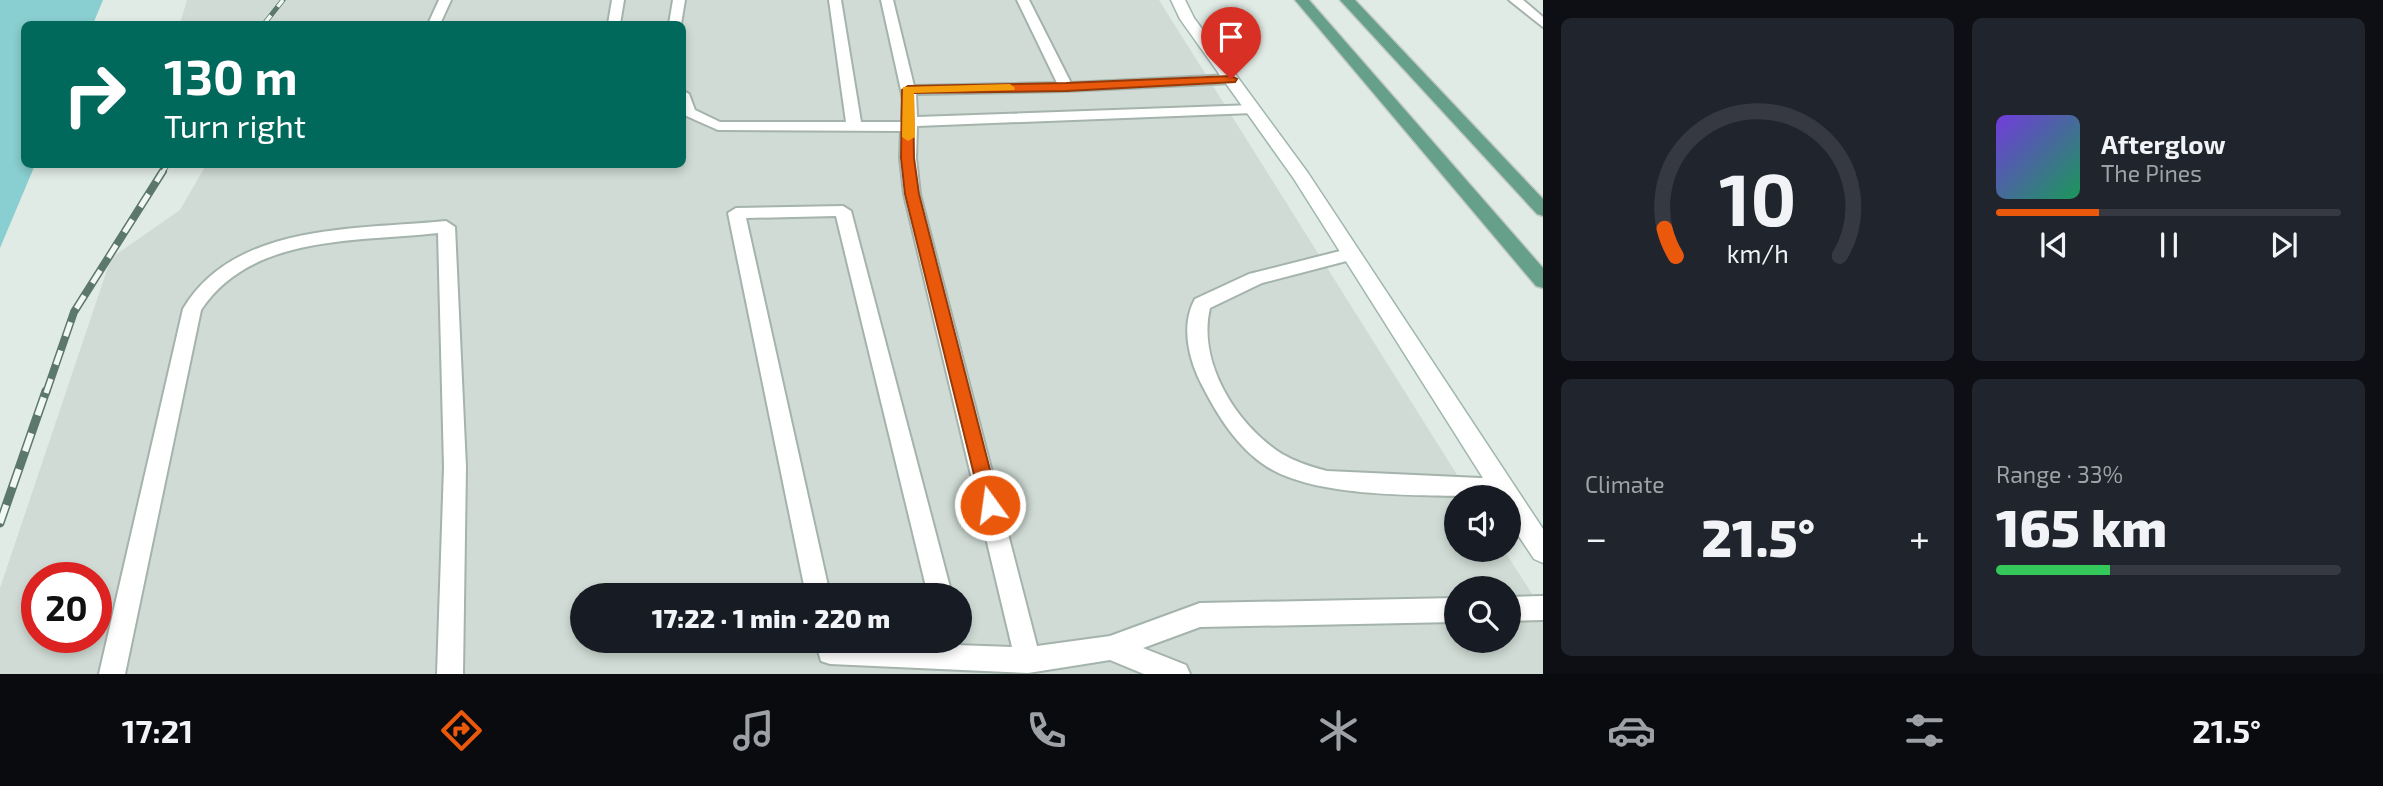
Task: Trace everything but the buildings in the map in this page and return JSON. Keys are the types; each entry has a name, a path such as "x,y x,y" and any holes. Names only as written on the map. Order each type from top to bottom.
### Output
{"main road":[{"path":"1302,0 1543,281"},
{"path":"1348,0 1543,210"}],"street":[{"path":"1178,0 1187,19 1302,177 1500,485"},
{"path":"1521,517 1543,551"}],"lane":[{"path":"435,21 445,0"},
{"path":"614,21 618,0"},
{"path":"676,21 679,0"},
{"path":"835,0 854,127"},
{"path":"887,0 908,90 912,194 1028,660"},
{"path":"1023,0 1066,87"},
{"path":"1515,0 1543,23"},
{"path":"908,90 1066,87 1231,79"},
{"path":"686,105 689,113 718,126 854,127 1253,109"},
{"path":"815,583 736,213 843,211 937,583"},
{"path":"112,674 192,309 209,285 235,265 266,251 293,245 446,227 455,467 450,674"},
{"path":"1352,254 1271,273 1232,286 1202,304 1196,332 1208,379 1237,427 1268,456 1300,473 1353,484 1444,490"},
{"path":"1521,609 1543,608"},
{"path":"972,652 1028,660 1110,648 1200,615 1444,610"},
{"path":"1110,648 1177,674"}],"shaded area":[{"path":"187,0 1159,0 1463,485 1444,485 1444,562 1512,562 1521,576 1444,576 1444,653 1521,653 1521,577 1543,611 1543,674 0,674 0,588 111,258 180,210 204,168 686,168 686,21 181,21"}],"water":[{"path":"0,0 103,0 94,21 21,21 21,168 34,168 0,248"}],"railway":[{"path":"266,21 283,0"},
{"path":"162,173 165,168"},
{"path":"46,393 74,312 163,171"},
{"path":"0,523 46,391"}],"slow traffic":[{"path":"908,137 908,90 1010,88"}],"route":[{"path":"990,505 912,194 908,158 908,90 1066,87 1231,79"}]}
